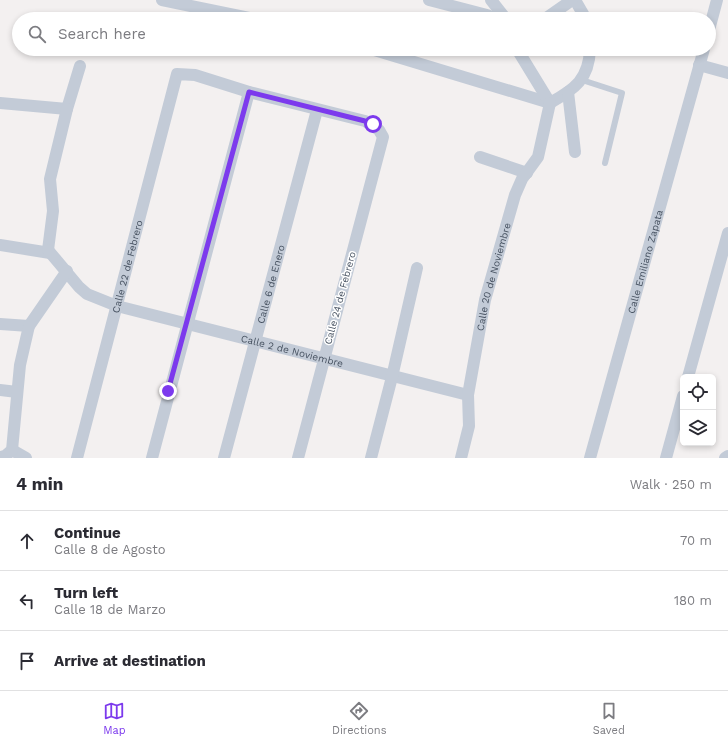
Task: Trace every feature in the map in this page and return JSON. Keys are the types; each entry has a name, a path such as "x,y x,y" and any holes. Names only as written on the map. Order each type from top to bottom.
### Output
{"street":[{"path":"162,0 220,12"},
{"path":"429,0 475,12"},
{"path":"491,0 500,12"},
{"path":"555,12 573,0 581,12"},
{"path":"714,12 717,0"},
{"path":"394,56 550,103 568,92 582,80 590,60 590,56"},
{"path":"521,56 550,103"},
{"name":"Calle Emiliano Zapata","path":"590,458 702,56"},
{"path":"699,65 728,73"},
{"path":"0,245 50,253 48,250 53,211 50,179 67,108 80,66"},
{"name":"Calle 22 de Febrero","path":"77,458 177,74 195,75 249,92"},
{"path":"152,458 186,324 249,92 317,110"},
{"path":"568,92 575,152"},
{"path":"0,103 67,108"},
{"name":"Calle 20 de Noviembre","path":"461,458 469,426 468,395 485,300 515,195 538,157 550,103"},
{"name":"Calle 24 de Febrero","path":"298,458 383,137 379,130 365,121 317,110"},
{"name":"Calle 6 de Enero","path":"224,458 317,110"},
{"path":"480,157 527,173"},
{"path":"689,374 728,233"},
{"name":"Calle 2 de Noviembre","path":"48,250 79,287 87,294 117,306 392,377 468,395"},
{"path":"371,458 392,377 417,268"},
{"path":"0,457 5,456 12,450 20,365 29,326 67,271"},
{"path":"0,324 29,326"},
{"path":"0,390 17,392"},
{"path":"666,458 680,407"},
{"path":"12,450 26,458"}],"lane":[{"path":"582,80 622,93 605,163"}],"route":[{"path":"168,391 249,92 373,124"}]}
